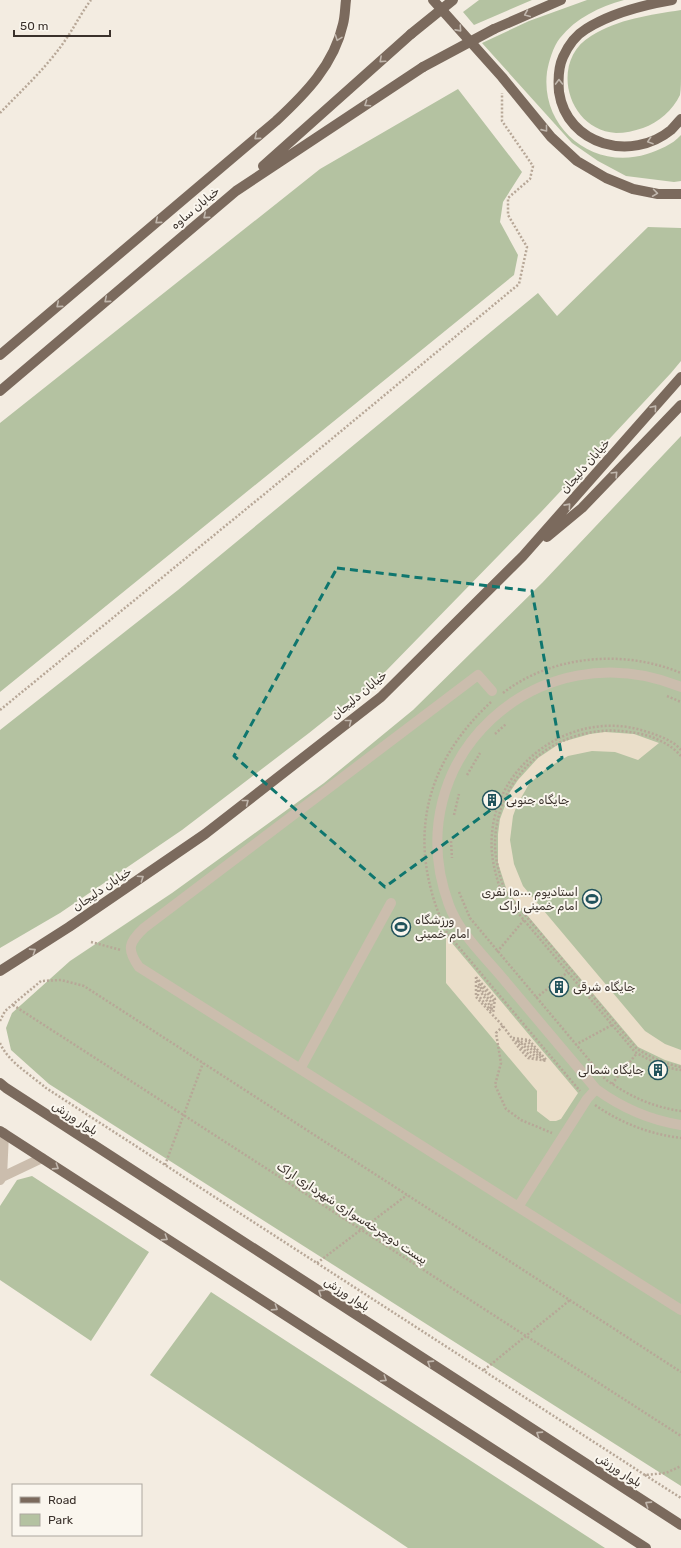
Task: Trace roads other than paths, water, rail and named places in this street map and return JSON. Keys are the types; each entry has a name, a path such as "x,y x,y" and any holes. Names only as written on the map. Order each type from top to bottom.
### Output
{"main road":[{"path":"0,355 299,100 317,80 333,54 343,25 346,0"},
{"path":"433,0 502,77 551,137 577,161 606,178 633,189 658,194 681,194"},
{"path":"236,191 411,34 453,0"},
{"name":"خیابان ساوه","path":"0,391 236,191 423,66 494,29 561,0"},
{"path":"672,0 654,3 612,16 585,29 568,46 560,64 558,82 560,100 571,122 583,134 597,141 616,147 636,145 656,139 671,130 681,118"},
{"name":"خیابان دلیجان","path":"3,971 205,834 381,697 523,556 681,377"},
{"path":"523,556 582,508 681,405"},
{"name":"بلوار ورزش","path":"2,1085 681,1525"},
{"path":"2,1132 646,1548"}],"lane":[{"path":"681,688 652,677 616,672 592,673 563,678 535,689 514,701 499,712 472,740 461,756 445,792 438,831 437,850 442,882 450,907 458,925 596,1089 612,1101 629,1110 648,1117 681,1125"},
{"path":"495,696 478,675 150,924 133,939 131,953 138,966 681,1310"},
{"path":"300,1069 391,903"},
{"path":"518,1207 587,1099 596,1089"},
{"path":"2,1132 1,1178 42,1158"}],"place":[{"name":"جایگاه جنوبی","path":"492,800"},
{"name":"استادیوم ۱۵۰۰۰ نفری امام خمینی اراک","path":"592,899"},
{"name":"ورزشگاه امام خمینی","path":"401,927"},
{"name":"جایگاه شرقی","path":"559,987"},
{"name":"جایگاه شمالی","path":"658,1070"}]}
